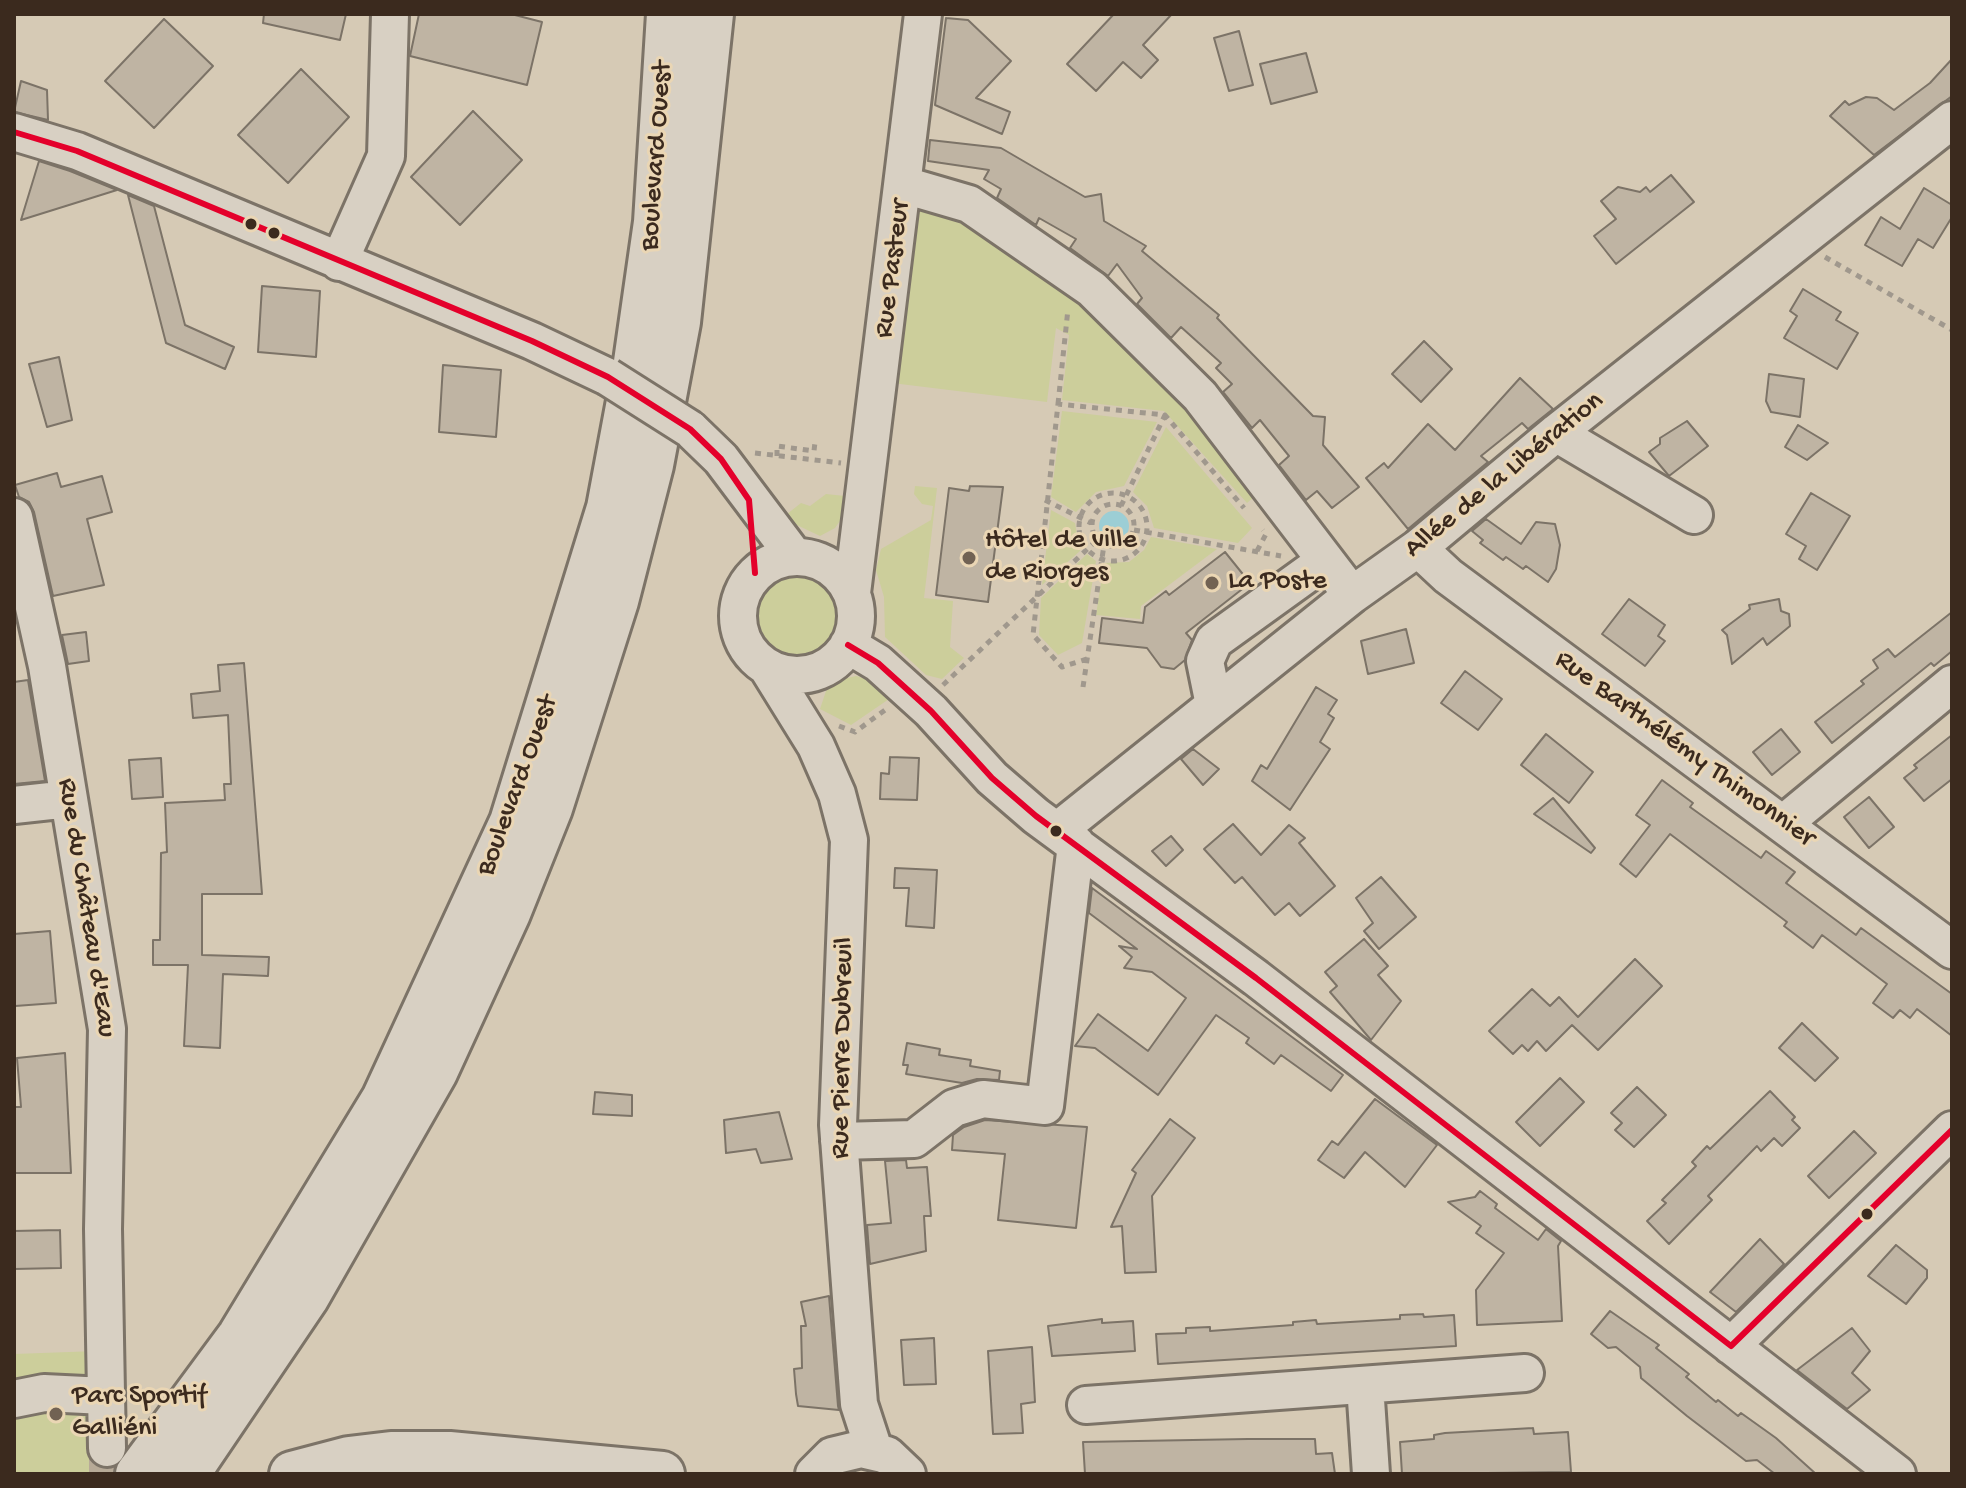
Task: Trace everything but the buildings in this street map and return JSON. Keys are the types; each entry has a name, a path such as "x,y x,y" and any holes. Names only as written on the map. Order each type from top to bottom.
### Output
{"main road":[{"name":"Boulevard Ouest","path":"123,1461 240,1336 384,1099 512,822 609,508 656,222 669,14"},
{"name":"Boulevard Ouest","path":"187,1474 306,1298 435,1072 508,913 550,808 616,601 651,465 678,322 711,14"},
{"path":"292,1474 349,1459 391,1454 476,1456 662,1474"}],"street":[{"path":"339,262 386,156 390,14"},
{"name":"Rue Pasteur","path":"852,593 870,467 923,14"},
{"name":"Allée de la Libération","path":"1066,838 1214,705 1352,595 1418,548 1556,433 1952,120"},
{"path":"14,132 77,151 608,377 700,438 749,500 806,558 838,573 852,593 855,625 848,645 839,657 820,670 788,674 767,667 745,644 738,623 743,591 755,573 767,565 806,558 845,544 863,524"},
{"path":"904,185 969,204 1092,289 1210,409 1352,595"},
{"path":"1556,433 1694,515"},
{"path":"749,500 755,573"},
{"name":"Rue du Château d'Eau","path":"14,517 32,588 107,1029 103,1229 105,1396 123,1461"},
{"name":"Rue Barthélémy Thimonnier","path":"1418,548 1448,576 1952,950"},
{"path":"1214,705 1205,661 1214,641 1325,561"},
{"path":"848,645 878,663 992,778 1066,838 1256,978 1897,1474"},
{"name":"Rue Pierre Dubreuil","path":"767,667 815,731 841,805 849,840 837,1103 863,1450"},
{"path":"815,731 820,670"},
{"path":"1784,823 1952,684"},
{"path":"14,805 69,799"},
{"path":"839,1141 914,1139 954,1108 983,1099 1045,1106 1066,838"},
{"path":"1731,1346 1952,1130"},
{"path":"1086,1405 1525,1373"},
{"path":"1365,1385 1371,1474"},
{"path":"14,1399 44,1393 105,1396"},
{"path":"814,1474 832,1456 863,1450 898,1463 907,1474"}],"path":[{"path":"1799,242 1952,330"},
{"path":"1071,274 1033,635 1062,667 1087,659"},
{"path":"1121,506 1184,381"},
{"path":"1058,404 1165,415 1246,510"},
{"path":"700,438 777,456 870,467"},
{"path":"777,456 777,446 814,451 815,442"},
{"path":"1101,495 1126,496 1144,513 1147,532 1141,546 1130,556 1115,561 1100,558 1089,549 1081,536 1080,520 1086,507 1101,495"},
{"path":"1045,500 1091,523"},
{"path":"1110,504 1121,506 1133,518 1134,530 1123,544 1104,545 1097,540 1091,523 1100,508 1110,504"},
{"path":"1256,522 1266,534 1257,551"},
{"path":"1134,530 1325,561"},
{"path":"815,731 855,732 925,679 943,685 1097,540"},
{"path":"1083,687 1104,545"}],"green space":[{"path":"916,204 966,216 1088,294 1265,487 1247,503 1164,411 1062,400 1069,335 1056,328 1047,402 892,383"},
{"path":"1062,411 1157,422 1124,486 1096,492 1076,512 1051,497"},
{"path":"1166,427 1252,528 1238,543 1154,528 1147,506 1133,492"},
{"path":"915,486 937,488 924,598 953,601 950,647 964,658 942,679 926,675 885,637 884,597 876,570 881,549 931,520 933,506 922,504 914,494"},
{"path":"826,494 845,496 842,518 835,528 820,536 782,518 801,503 810,506"},
{"path":"1051,510 1075,523 1080,551 1042,585"},
{"path":"1151,537 1217,549 1141,606 1140,619 1096,615 1104,563 1129,562 1144,550"},
{"path":"1087,554 1096,561 1082,643 1058,655 1039,635 1041,598"},
{"path":"796,573 813,577 828,586 837,601 841,618 837,635 828,650 813,659 796,663 779,659 764,650 755,635 751,618 755,601 764,586 779,577"},
{"path":"856,676 871,680 892,697 851,725 820,709 826,691 839,680"},
{"name":"Parc Sportif Galliéni","path":"97,1351 99,1474 14,1474 14,1354"}],"water":[{"path":"1114,511 1120,512 1128,520 1128,532 1120,540 1114,541 1108,540 1100,532 1099,526 1100,520 1108,512"}],"tunnel":[{"path":"107,1448 107,1474"}],"transit line":[{"path":"14,132 77,151 532,341 608,377 690,429 721,459 749,500 755,573"},
{"path":"848,645 878,663 931,711 992,778 1036,816 1256,978 1731,1346"},
{"path":"1731,1346 1952,1130"}],"place":[{"name":"Hôtel de ville de Riorges","path":"969,558"},
{"name":"La Poste","path":"1212,583"},
{"name":"Parc Sportif Galliéni","path":"56,1414"}]}
